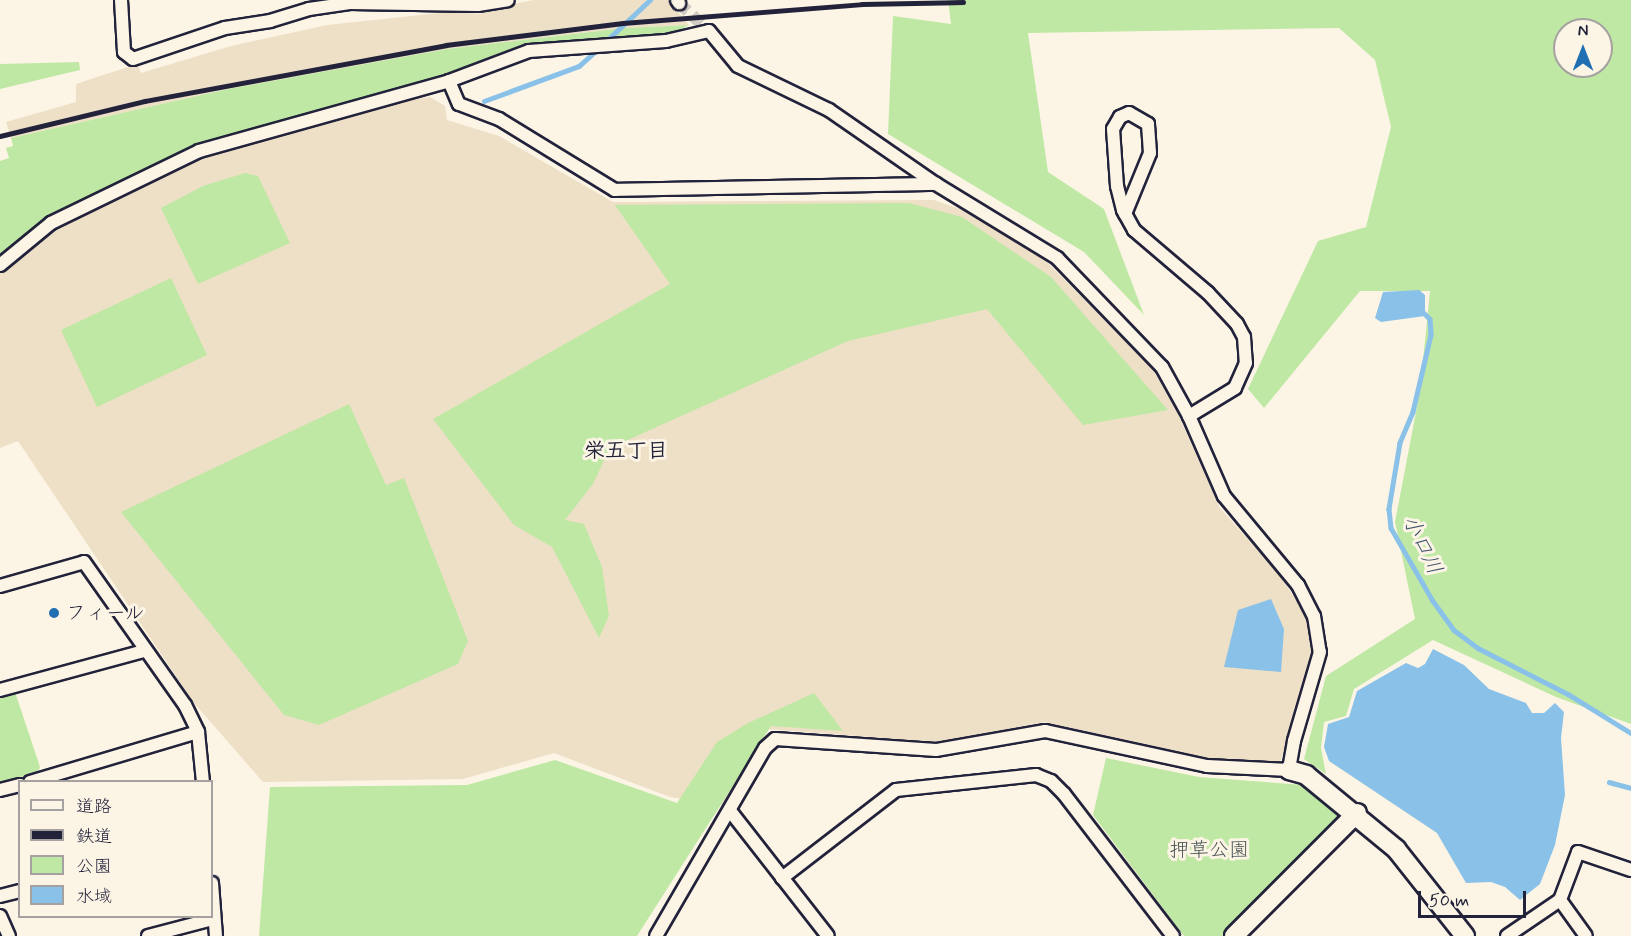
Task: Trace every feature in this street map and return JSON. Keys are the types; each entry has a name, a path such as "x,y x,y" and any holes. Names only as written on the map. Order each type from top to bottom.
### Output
{"street":[{"path":"121,0 124,52 133,59 225,28 270,21 309,9 350,3 417,2 478,5 508,0"},
{"path":"0,265 51,223 199,151 449,81 530,51 666,41 709,31 738,66 829,110 936,184 1058,258 1162,367 1189,416 1224,496 1298,585 1314,615 1320,652 1294,741 1289,770"},
{"path":"449,81 459,104 499,119 615,190 936,184"},
{"path":"1125,214 1150,153 1148,124 1129,113 1120,117 1113,129 1117,186 1125,214 1134,230 1208,294 1238,324 1245,338 1246,363 1235,388 1189,416"},
{"path":"0,586 84,561 144,651 185,705 198,732 203,780"},
{"path":"0,690 144,651"},
{"path":"656,936 731,812 765,748 775,739 936,750 1045,731 1207,766 1289,770 1306,775 1357,813 1396,849 1465,936"},
{"path":"37,780 198,732"},
{"path":"782,878 897,790 1036,775 1051,781 1064,794 1173,936"},
{"path":"0,790 18,786"},
{"path":"731,812 828,936"},
{"path":"1234,936 1357,813"},
{"path":"1507,936 1560,900 1578,852 1631,870"},
{"path":"0,896 18,892"},
{"path":"1560,900 1586,936"},
{"path":"0,916 9,936"},
{"path":"148,936 213,919 216,936"}],"shaded area":[{"path":"534,0 668,0 689,25 624,28 447,49 228,89 11,138 6,122 76,102 76,84 137,64 141,73 231,46 327,25 449,12 481,14 486,9"},
{"path":"430,97 445,106 447,120 499,136 613,202 934,200 966,211 1045,260 1152,368 1176,410 1220,508 1279,574 1308,619 1314,654 1281,760 1275,764 1207,758 1044,722 938,742 766,729 727,806 670,797 554,753 463,779 263,782 194,703 18,441 0,448 0,269 46,231 196,157 396,101"}],"green space":[{"path":"948,0 1631,0 1631,724 1556,697 1433,640 1354,689 1346,716 1324,722 1321,748 1326,774 1304,759 1326,676 1415,619 1395,522 1420,391 1430,291 1360,291 1264,408 1248,389 1318,241 1366,227 1391,127 1375,60 1339,28 1028,33 1048,172 1104,209 1144,315 1084,252 888,134 893,16 951,24"},
{"path":"689,25 665,38 528,47 450,76 196,147 54,216 0,257 0,161 9,158 6,148 13,146 11,138 228,89 447,49 624,28"},
{"path":"79,62 80,70 0,89 0,64"},
{"path":"245,173 258,176 290,243 198,284 161,208 203,186"},
{"path":"909,203 962,217 1051,277 1168,410 1083,425 987,309 848,341 610,448 593,484 565,520 584,524 602,567 609,616 599,638 552,547 514,525 433,419 670,284 615,205"},
{"path":"171,278 207,355 97,407 61,330"},
{"path":"349,404 386,485 404,478 468,641 458,664 319,725 284,715 121,512"},
{"path":"15,692 40,767 38,772 0,783 0,696"},
{"path":"814,693 843,731 771,726 637,936 259,936 270,787 467,785 555,760 677,803 717,742 748,723"},
{"name":"押草公園","path":"1106,758 1199,777 1303,785 1346,815 1223,936 1184,936 1093,815"}],"water":[{"path":"1419,290 1425,295 1425,316 1381,322 1375,318 1383,292"},
{"path":"1271,599 1284,629 1281,672 1224,667 1238,610"},
{"path":"1433,649 1464,665 1489,689 1526,703 1532,713 1544,713 1555,703 1564,712 1561,738 1565,795 1555,845 1540,884 1520,900 1505,887 1491,882 1466,883 1437,833 1329,761 1324,747 1328,724 1349,717 1357,691 1406,663 1418,668 1425,664"}],"waterway":[{"path":"604,43 650,0"},
{"path":"484,101 579,66 598,49"},
{"name":"小口川","path":"1422,311 1430,319 1431,335 1413,412 1400,443 1389,509 1391,528 1433,601 1454,630 1478,648 1568,694 1631,733"},
{"path":"1609,782 1631,788"}],"tunnel":[{"path":"679,3 709,31"}],"railway":[{"path":"0,136 145,101 446,45 623,23 862,4 963,2"}],"place":[{"name":"フィール","path":"54,613"}],"district":[{"name":"栄五丁目","path":"626,451"}]}
